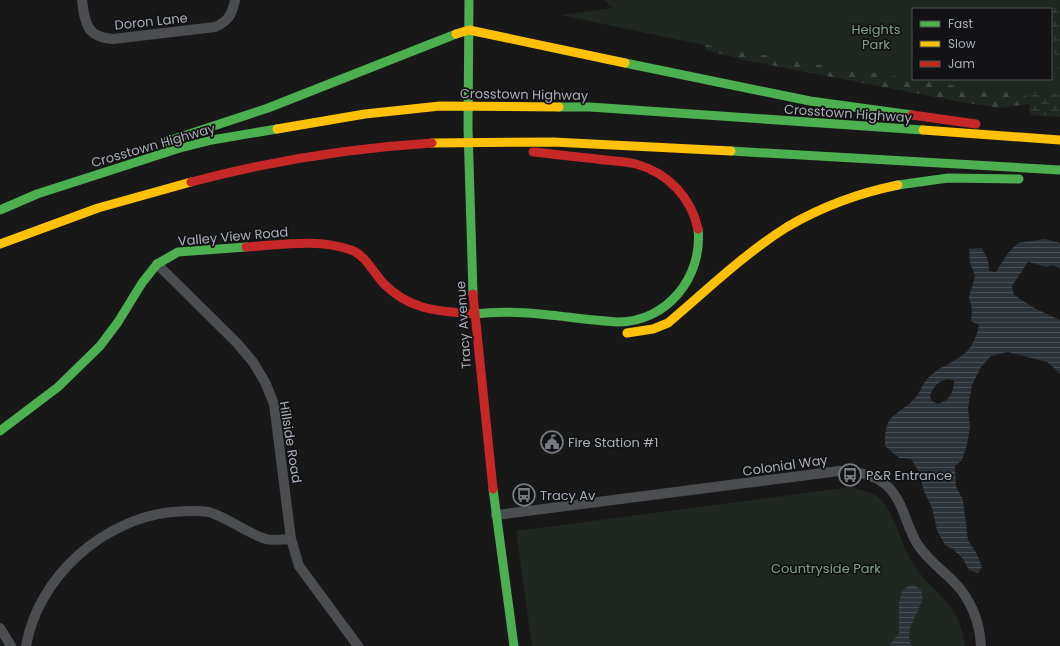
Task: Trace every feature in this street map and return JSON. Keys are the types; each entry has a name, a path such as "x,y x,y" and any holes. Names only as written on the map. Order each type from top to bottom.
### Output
{"main road":[{"name":"Tracy Avenue","path":"469,0 469,179 474,314 496,515 514,646"},
{"path":"37,194 189,133 269,108 439,39 469,30 810,101 1060,136"},
{"name":"Crosstown Highway","path":"0,210 37,194 180,148 212,140 328,120 440,106 590,107 1060,140"},
{"path":"0,244 78,214 163,187 258,166 367,149 454,142 558,142 1060,170"},
{"path":"367,149 428,148 537,152 635,164 663,175 674,184 691,205 699,236 699,256 694,270 683,289 663,309 652,316 628,322 505,311 474,314"},
{"path":"619,333 653,329 668,323 770,238 791,225 842,201 896,185 926,179 1029,180"},
{"name":"Valley View Road","path":"0,431 58,387 100,346 118,322 142,283 157,264 178,252 319,242 353,250 372,267 384,284 403,298 427,310 474,314"},
{"path":"474,314 525,322"}],"street":[{"name":"Doron Lane","path":"82,0 87,27 94,34 103,38 113,39 215,27 225,23 232,13 235,0"},
{"name":"Hillside Road","path":"157,264 237,343 253,362 265,382 274,404 291,539 299,566 358,646"},
{"name":"Colonial Way","path":"496,515 839,470 856,471 870,476 884,484 896,496 918,545 928,558 955,583 966,599 975,616 981,646"},
{"path":"26,646 36,614 50,588 67,566 88,547 111,531 134,520 165,513 184,511 208,512 268,540 291,539"},
{"path":"0,628 11,646"}],"green space":[{"name":"Heights Park","path":"603,0 1049,0 1050,8 912,8 912,79 689,42 561,15 613,8"},
{"path":"1033,0 1060,0 1060,117 1030,115 1025,90 1052,80 1052,8 1029,8"},
{"path":"912,9 912,80 1025,90 1029,104 1000,108 961,102 744,60 706,50 699,29 698,13"},
{"name":"Heights Park","path":"1052,26 1060,94 964,87 919,80 1052,80"},
{"name":"Countryside Park","path":"852,487 875,495 889,510 912,562 928,583 951,608 962,631 965,646 532,646 516,531"}],"shaded area":[{"path":"1045,239 1060,243 1060,268 1052,265 1047,267 1028,262 1012,286 1014,295 1034,308 1060,320 1060,373 1047,362 1008,352 991,356 981,367 972,385 968,408 970,427 967,445 962,460 955,466 956,486 963,500 968,540 977,554 982,567 978,573 969,570 963,559 953,549 945,545 937,530 932,508 924,491 919,472 911,459 899,458 885,446 885,435 889,421 916,397 928,378 966,352 976,337 979,325 971,321 972,310 969,297 975,276 970,263 969,249 982,248 988,260 989,271 996,272 1008,253 1018,243","holes":["949,379 954,381 952,392 948,398 938,404 932,401 930,397 932,390 936,385"]},
{"path":"913,584 921,590 923,599 910,628 909,638 911,646 889,646 899,633 899,603 902,590"}],"traffic: fast":[{"path":"469,0 468,128 473,294"},
{"path":"165,142 268,108 456,34"},
{"path":"625,63 810,101 912,115"},
{"path":"559,107 590,107 923,130"},
{"path":"0,210 37,194 180,148 212,140 277,129"},
{"path":"731,151 1060,170"},
{"path":"898,185 948,178 1019,179"},
{"path":"474,314 511,312 618,322 636,320 652,314 666,305 678,294 688,280 698,247 698,229"},
{"path":"0,431 58,387 100,346 118,322 142,283 157,264 178,252 246,247"},
{"path":"493,489 514,646"}],"traffic: slow":[{"path":"456,34 469,30 625,63"},
{"path":"277,129 365,114 440,106 559,107"},
{"path":"923,130 1060,140"},
{"path":"432,143 553,142 731,151"},
{"path":"0,244 98,208 191,182"},
{"path":"627,333 653,329 668,323 726,273 787,227 827,207 869,192 898,185"}],"traffic: jam":[{"path":"912,115 976,124"},
{"path":"191,182 221,174 311,156 371,148 432,143"},
{"path":"533,152 627,162 648,168 668,180 684,197 695,217 698,229"},
{"path":"246,247 299,243 338,246 356,252 361,256 380,280 394,293 405,300 426,308 474,314"},
{"path":"473,294 493,489"}],"place":[{"name":"Fire Station #1","path":"552,442"},
{"name":"P&R Entrance","path":"850,475"},
{"name":"Tracy Av","path":"524,495"}]}
